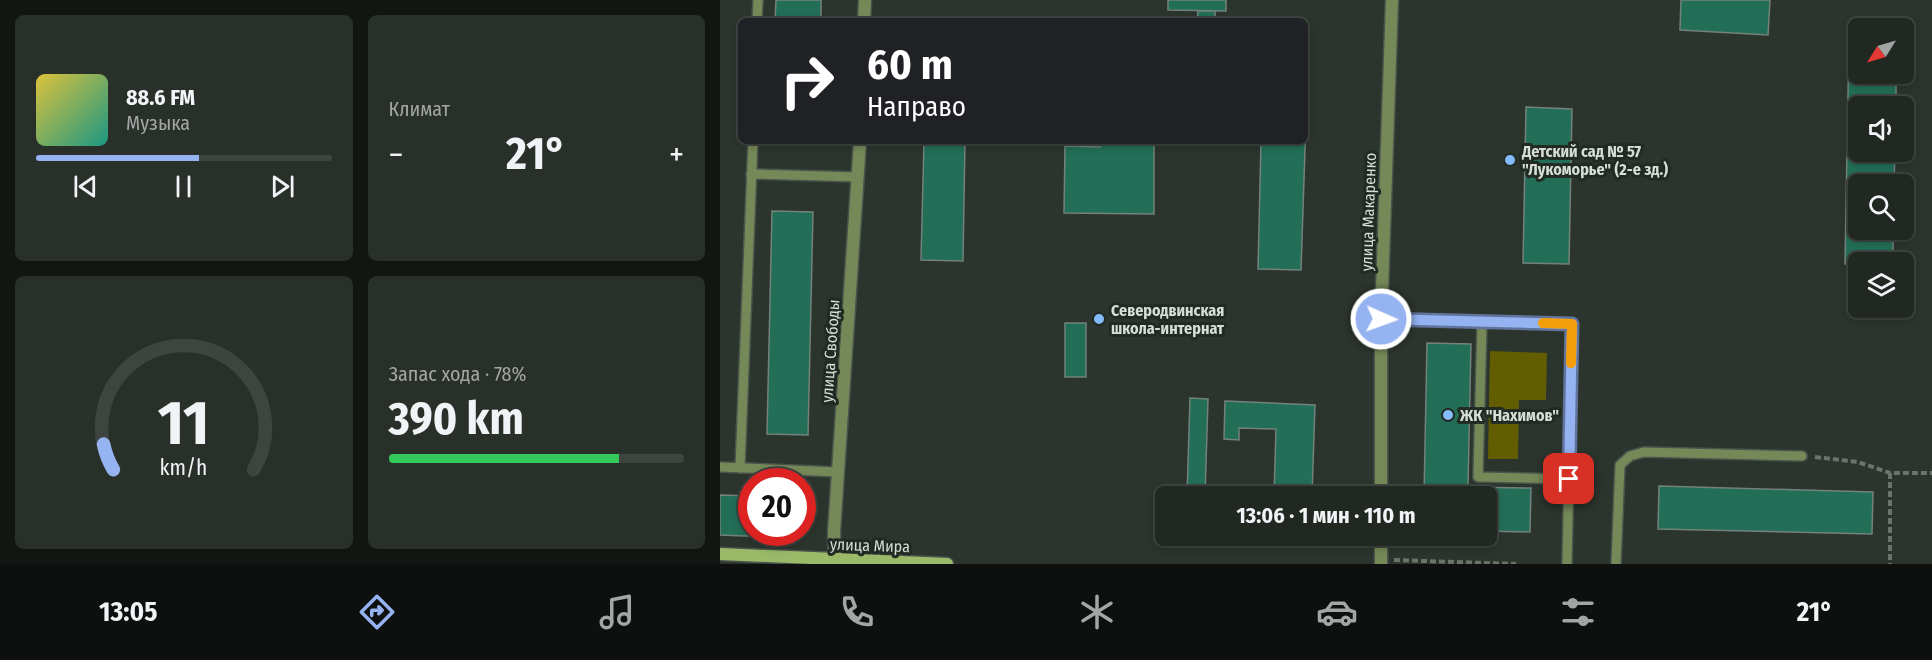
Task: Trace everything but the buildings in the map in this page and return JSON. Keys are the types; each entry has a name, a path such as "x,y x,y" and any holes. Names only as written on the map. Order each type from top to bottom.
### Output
{"main road":[{"name":"улица Мира","path":"720,554 835,562 947,564"}],"street":[{"path":"864,18 865,0"},
{"name":"улица Макаренко","path":"1381,486 1381,319 1392,0"},
{"name":"улица Свободы","path":"835,562 834,532 860,144"},
{"path":"1383,546 1386,562"}],"lane":[{"path":"757,18 758,0"},
{"path":"720,467 740,468 753,144"},
{"path":"751,174 858,177"},
{"path":"1381,319 1572,324 1567,564"},
{"path":"1482,322 1478,477 1569,479"},
{"path":"1616,564 1620,465 1630,456 1644,452 1802,456"},
{"path":"816,471 838,472"}],"path":[{"path":"1802,456 1858,462 1890,472 1932,473"},
{"path":"1890,472 1890,564"},
{"path":"1386,562 1516,564"}],"shaded area":[{"path":"1490,351 1547,353 1546,400 1519,400 1518,459 1488,459"}],"slow traffic":[{"path":"1543,323 1572,324 1571,363"}],"place":[{"name":"Детский сад № 57 \"Лукоморье\" (2-е зд.)","path":"1510,160"},
{"name":"Северодвинская школа-интернат","path":"1099,319"},
{"name":"ЖК \"Нахимов\"","path":"1448,415"}],"route":[{"path":"1381,319 1572,324 1569,479"}]}
